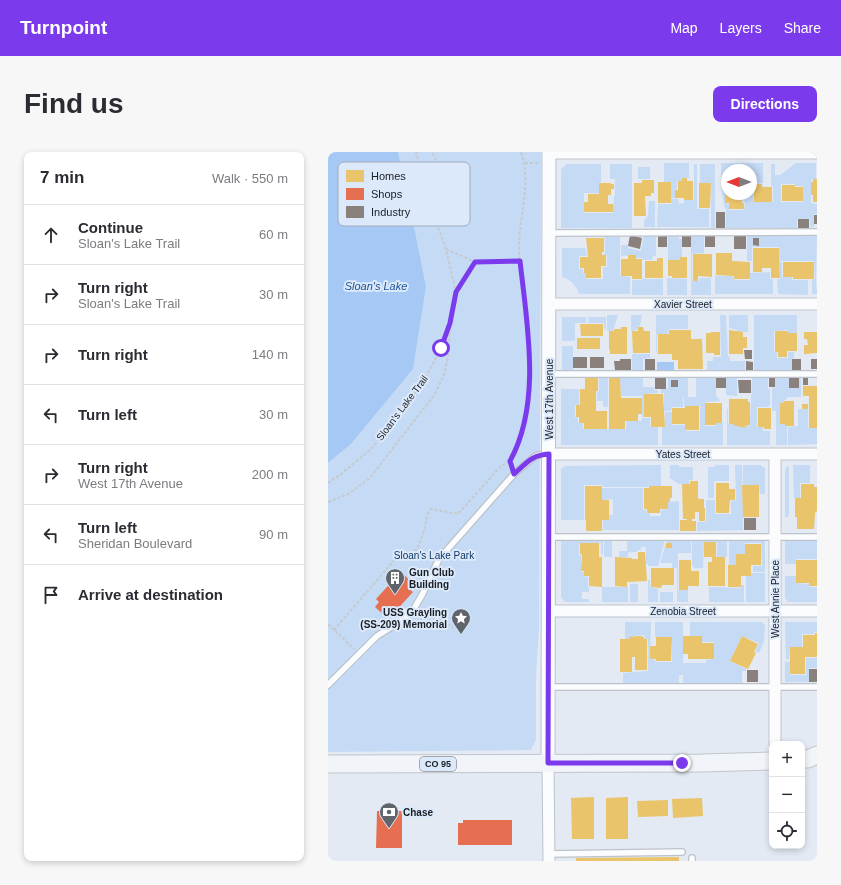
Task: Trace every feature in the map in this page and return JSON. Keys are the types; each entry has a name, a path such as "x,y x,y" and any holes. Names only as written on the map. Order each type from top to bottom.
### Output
{"main road":[{"name":"CO 95","path":"328,764 702,763 769,761"}],"street":[{"path":"549,153 817,153"},
{"name":"West 17th Avenue","path":"549,153 549,857"},
{"name":"Xavier Street","path":"549,304 817,304"},
{"name":"Yates Street","path":"549,454 817,454"},
{"name":"West Annie Place","path":"775,454 775,741"},
{"name":"Zenobia Street","path":"549,611 817,611"}],"lane":[{"path":"549,233 817,232"},
{"path":"549,374 817,374"},
{"path":"328,685 377,636 404,619 412,612 417,605 439,559 514,474 534,457 549,454"},
{"path":"549,538 817,537"},
{"path":"548,687 817,687"},
{"path":"549,857 682,852"}],"path":[{"name":"Sloan's Lake Trail","path":"416,152 418,162"},
{"path":"432,152 437,162"},
{"path":"334,630 397,557 401,554 415,552 418,548 425,528 426,515 431,509 458,514 501,466 510,461 517,447 524,423 530,378 520,261 521,227 526,179 525,163 522,152"},
{"path":"525,163 540,163"},
{"name":"Sloan's Lake Trail","path":"438,226 446,249 456,292"},
{"path":"446,249 475,262 520,261"},
{"name":"Sloan's Lake Trail","path":"328,484 371,449 390,427 425,379 441,348 450,323 456,292 475,262"},
{"path":"328,502 348,494 370,478 435,394 444,375 448,356 450,323"},
{"path":"510,461 514,474"},
{"path":"417,605 453,628"},
{"path":"328,624 359,654"}],"green space":[{"name":"Sloan's Lake Park","path":"398,152 541,152 539,629 536,676 536,740 531,750 328,752 328,463 351,444 413,369 426,287 414,226 470,226 470,162 400,162"},
{"path":"664,163 689,163 689,178 682,178 682,181 677,181 675,198 671,198 671,182 664,182"},
{"path":"763,163 763,183 757,184 757,164 721,164"},
{"path":"796,163 816,163 816,179 812,179 811,182 811,203 817,204 817,214 814,214 814,227 810,227 810,219 797,219 797,228 726,228 723,200 725,200 725,203 729,204 729,210 744,210 745,202 743,202 743,200 754,200 754,202 773,202 771,164 775,164 775,175 780,175","holes":["781,184 795,184 795,186 803,186 803,202 781,202"]},
{"path":"567,164 601,164 601,182 599,183 599,193 584,193 584,213 613,213 615,179 610,179 610,164 632,164 632,228 561,228 561,169"},
{"path":"694,164 697,164 697,209 709,209 709,227 657,227 658,204 671,204 671,199 678,199 679,204 684,203 684,200 694,200"},
{"path":"700,164 715,164 715,228 711,228 711,183 700,183"},
{"path":"638,167 650,167 650,179 638,179"},
{"path":"649,201 655,201 655,227 644,227 644,220 648,216"},
{"path":"668,235 679,235 679,239 682,239 682,257 680,257 680,260 668,260"},
{"path":"691,235 704,235 704,253 692,254 692,281 699,281 699,278 711,278 711,295 691,295"},
{"path":"747,235 817,235 817,294 812,293 812,280 815,279 814,261 780,261 779,247 752,247 752,261 747,261"},
{"path":"644,236 656,236 656,256 653,256 652,260 636,258 636,255 621,256 621,245 628,245 628,248 641,251"},
{"path":"605,237 620,237 620,276 630,277 630,294 579,294 573,283 562,277 562,248 585,248 587,256 579,256 579,269 583,269 583,273 586,273 586,279 603,279 603,267 607,267 607,255 603,255 605,253"},
{"path":"780,262 782,262 782,277 792,277 792,280 808,280 808,295 778,294 777,279 780,279"},
{"path":"770,272 770,279 773,279 773,294 715,294 715,276 733,276 734,280 750,280 750,273"},
{"path":"667,278 687,279 687,295 667,295"},
{"path":"663,279 663,295 632,295 632,280"},
{"path":"607,315 618,315 613,331 607,331"},
{"path":"631,315 642,315 640,326 637,330 631,331"},
{"path":"656,315 688,315 688,329 669,329 668,334 657,334 657,353 656,353"},
{"path":"720,315 726,315 728,357 730,357 730,361 745,361 745,370 707,370 707,361 713,361 713,357 721,357"},
{"path":"729,315 748,315 748,332 737,332 737,330 729,328"},
{"path":"754,315 797,315 797,333 788,333 788,330 774,331 774,352 777,352 777,358 788,358 788,352 794,352 794,358 792,359 792,371 754,371"},
{"path":"562,317 586,317 586,323 575,323 575,341 562,341"},
{"path":"588,317 606,317 606,329 604,329 604,323 588,323"},
{"path":"562,346 573,346 573,370 562,370"},
{"path":"632,354 650,354 650,358 643,359 643,370 632,370"},
{"path":"668,376 688,376 688,397 683,397 683,407 672,407 671,411 664,411 664,393 661,393 661,389 668,389"},
{"path":"643,377 643,387 654,387 654,390 658,390 658,393 644,394 644,417 642,417 642,396 621,396 620,378"},
{"path":"696,377 716,377 716,395 720,401 705,402 705,426 716,426 716,423 723,423 723,445 662,445 662,427 665,427 665,412 672,412 672,425 685,425 685,431 700,431 700,406 684,406 684,397 696,397"},
{"path":"726,377 737,377 737,396 726,395"},
{"path":"752,377 768,377 770,405 769,407 757,407 757,427 763,427 763,431 770,431 770,445 727,445 727,409 728,424 745,428 745,426 750,426"},
{"path":"775,377 801,377 801,397 787,397 786,400 784,400 784,403 780,403 780,424 785,424 785,426 787,426 787,445 776,445 776,411 772,411 772,388 775,388"},
{"path":"599,378 608,378 608,407 603,407 603,401 597,401"},
{"path":"561,389 579,389 579,405 575,405 575,417 578,417 578,423 583,423 583,429 626,429 626,421 642,421 642,418 650,418 650,427 658,427 658,445 561,445"},
{"path":"798,409 808,409 808,428 817,428 817,444 788,445 788,427 798,426"},
{"path":"661,465 661,486 603,487 602,485 584,485 584,520 561,520 561,469 565,466"},
{"path":"670,465 679,465 679,467 693,467 693,480 689,480 689,484 679,484 670,478"},
{"path":"715,465 729,465 729,481 714,481 714,498 708,498 708,467 715,467"},
{"path":"735,465 742,465 743,530 697,531 697,522 706,522 706,500 715,500 715,514 731,514 731,501 736,500"},
{"path":"743,465 760,465 765,468 765,494 760,494 759,485 743,485"},
{"path":"793,465 810,465 810,483 800,483 800,498 794,498"},
{"path":"787,466 789,466 789,514 788,517 785,517 785,471"},
{"path":"602,488 643,488 643,510 646,510 646,513 650,513 650,516 661,516 661,510 668,509 668,502 679,501 679,530 603,530 603,520 609,520 609,515 613,515 613,499 602,500"},
{"path":"729,539 765,539 765,572 753,572 753,566 762,566 761,543 745,543 745,554 736,565 729,565"},
{"path":"785,539 817,539 817,559 796,559 796,564 785,564"},
{"path":"603,540 603,556 601,553 601,543 579,543 581,572 584,572 584,576 588,577 589,587 589,592 582,592 582,599 589,599 589,602 565,602 561,597 561,541"},
{"path":"604,540 612,540 612,557 604,557"},
{"path":"627,540 665,540 658,566 648,566 648,564 646,564 646,547 641,547 641,550 637,550 637,552 628,553 628,557 619,557 619,551 627,551"},
{"path":"667,540 691,540 691,553 678,553 678,590 688,590 688,602 677,602 677,568 672,568 672,563 660,563"},
{"path":"692,540 727,540 727,557 717,557 717,542 704,542 703,568 694,568 692,565"},
{"path":"751,573 765,573 765,602 746,602 746,576 751,576"},
{"path":"785,576 796,576 796,583 809,584 809,587 817,587 817,602 788,602 785,598"},
{"path":"648,580 650,580 650,587 658,589 658,602 648,602"},
{"path":"630,584 638,584 638,602 630,602"},
{"path":"741,585 744,585 744,602 709,602 709,587 741,588"},
{"path":"602,587 628,587 628,602 602,602"},
{"path":"660,592 673,592 673,602 660,602"},
{"path":"625,622 651,622 650,659 655,660 656,662 672,662 672,637 655,637 655,622 683,622 683,663 706,663 706,660 714,659 714,642 702,642 702,636 690,636 690,622 762,622 765,625 764,641 759,653 755,652 759,643 742,636 730,661 746,669 746,671 742,671 742,684 683,684 683,675 679,675 679,683 623,683 623,673 648,671 648,639 645,639 642,635 625,639"},
{"path":"785,622 817,622 817,632 814,632 814,634 802,634 802,647 790,647 789,659 786,659"},
{"path":"806,658 817,658 817,668 809,668 809,682 785,682 785,662 790,662 790,675 806,675"}],"water":[{"name":"Sloan's Lake","path":"328,152 398,152 400,162 338,162 338,226 414,226 426,287 413,369 351,444 328,463"},
{"path":"657,362 674,362 674,370 657,371"}],"building: Homes":[{"path":"682,178 687,178 687,181 693,181 693,200 675,198 675,190 678,190 678,181 682,181"},
{"path":"813,179 817,179 817,202 813,202 813,195 811,195 811,182 813,182"},
{"path":"642,180 654,180 654,193 651,193 651,196 645,196 646,216 634,216 634,183 642,183"},
{"path":"658,182 671,182 671,203 658,203"},
{"path":"599,183 614,184 614,189 611,189 611,195 608,195 608,204 613,204 613,212 584,212 584,202 588,202 588,194 599,194"},
{"path":"699,183 711,183 710,208 699,208"},
{"path":"757,184 762,184 762,187 772,187 772,202 754,202 754,200 757,200"},
{"path":"782,185 795,185 795,187 803,187 803,201 782,201"},
{"path":"725,200 742,200 742,203 744,203 744,209 729,209 729,203 725,203"},
{"path":"586,238 604,238 604,252 602,252 602,255 606,255 606,266 601,266 601,278 586,278 584,268 580,268 580,257 588,257"},
{"path":"753,248 779,248 780,278 771,278 771,268 762,268 762,272 753,272"},
{"path":"716,253 732,253 732,261 750,262 750,279 734,279 734,276 716,275"},
{"path":"693,254 712,254 712,277 698,276 698,281 693,281"},
{"path":"628,255 636,255 636,259 642,259 642,279 632,279 632,276 621,276 621,259 628,259"},
{"path":"680,257 687,257 687,278 672,278 672,276 668,276 668,260 680,260"},
{"path":"657,258 663,258 663,278 645,278 645,261 657,261"},
{"path":"783,262 814,262 814,279 793,279 793,277 783,277"},
{"path":"580,324 603,324 603,336 581,336"},
{"path":"621,327 627,327 627,354 610,354 609,331 621,329"},
{"path":"638,327 643,327 644,331 650,331 650,353 633,353 632,331 638,331"},
{"path":"669,330 691,330 691,339 702,339 703,369 678,369 678,360 672,360 672,354 658,354 658,334 669,334"},
{"path":"729,330 743,332 743,337 747,337 747,348 743,348 743,354 729,354"},
{"path":"775,331 797,333 797,351 787,351 787,357 778,357 778,352 775,352"},
{"path":"720,332 720,355 706,353 706,333"},
{"path":"804,332 817,332 817,353 804,354 804,345 808,345 807,339 804,339"},
{"path":"577,338 600,338 600,349 577,349"},
{"path":"585,378 598,378 598,391 596,391 596,411 607,411 607,429 584,429 584,423 579,423 579,417 576,417 576,405 580,405 580,389 585,389"},
{"path":"609,378 620,378 621,398 642,398 642,414 638,414 638,421 625,421 625,429 609,429"},
{"path":"803,386 817,386 817,428 809,428 809,396 803,396"},
{"path":"644,394 663,394 665,427 651,427 651,417 644,417"},
{"path":"729,399 748,399 748,402 750,402 750,425 745,426 745,428 729,424"},
{"path":"784,401 794,401 794,426 785,426 785,424 780,424 780,403 784,403"},
{"path":"705,403 722,403 722,423 716,423 716,425 705,425"},
{"path":"802,404 808,404 808,409 802,409"},
{"path":"685,406 699,406 699,430 685,430 685,424 672,424 672,408 685,408"},
{"path":"758,408 771,408 771,429 758,427"},
{"path":"690,481 698,481 698,499 704,499 705,521 699,521 699,512 695,512 695,519 692,519 692,521 696,521 696,531 680,531 680,520 687,520 683,519 682,484 690,484"},
{"path":"716,483 729,483 729,489 735,489 735,500 730,500 729,513 716,513"},
{"path":"801,484 814,484 814,487 817,487 817,511 815,513 814,529 797,529 797,517 795,517 795,498 801,498"},
{"path":"742,485 759,485 759,517 743,517"},
{"path":"585,486 602,486 602,500 609,500 609,520 602,520 602,531 586,531"},
{"path":"649,486 672,486 672,498 670,498 670,502 668,502 668,509 660,509 660,513 647,513 647,509 644,509 644,488 649,488"},
{"path":"704,542 716,542 716,557 725,557 725,586 708,586 708,562 712,562 712,557 704,557"},
{"path":"580,543 599,543 599,557 602,557 602,587 589,586 589,576 584,576 584,571 581,571 582,554 580,554"},
{"path":"666,543 672,543 672,548 666,548"},
{"path":"745,544 761,544 761,565 751,565 751,576 741,576 741,587 728,587 728,565 736,565 736,554 745,554"},
{"path":"638,552 645,552 647,581 627,582 627,587 615,586 615,557 638,559"},
{"path":"679,560 691,560 691,571 699,571 699,586 688,586 688,590 679,590"},
{"path":"796,560 817,560 817,586 809,586 809,583 796,583"},
{"path":"651,568 674,568 674,585 662,585 661,588 651,587"},
{"path":"815,633 817,633 817,657 805,657 805,674 790,674 790,647 803,647 803,635 815,635"},
{"path":"642,636 644,639 647,639 647,670 635,670 635,657 632,657 632,672 620,672 620,639 629,639 629,637"},
{"path":"683,636 702,636 702,643 714,643 714,659 688,659 688,654 683,654"},
{"path":"742,636 758,644 754,652 756,653 748,669 730,661"},
{"path":"656,637 672,637 671,661 656,661 656,659 650,659 650,646 656,646"},
{"path":"594,797 594,839 572,839 571,798"},
{"path":"628,797 628,839 606,839 606,798"},
{"path":"702,798 703,816 673,818 672,799"},
{"path":"668,800 668,816 638,817 637,801"},
{"path":"679,857 679,861 576,861 576,858"}],"building: Shops":[{"name":"Gun Club Building","path":"404,575 414,584 409,589 413,592 393,614 388,610 384,615 375,607 379,602 376,599 396,577 400,580"},
{"name":"Chase","path":"377,811 402,811 402,848 376,848"},
{"path":"463,820 512,820 512,845 458,845 458,823 463,823"}],"building: Industry":[{"path":"716,212 725,212 725,228 716,228"},
{"path":"814,215 817,215 817,224 814,224"},
{"path":"798,219 809,219 809,228 798,228"},
{"path":"630,235 642,238 640,249 628,246"},
{"path":"682,235 691,235 691,247 682,247"},
{"path":"705,235 715,235 715,247 705,247"},
{"path":"658,236 667,236 667,247 658,247"},
{"path":"734,236 746,236 746,249 734,249"},
{"path":"753,238 759,238 759,246 753,245"},
{"path":"744,350 752,350 752,359 745,359"},
{"path":"573,357 587,357 587,368 573,368"},
{"path":"590,357 604,357 604,368 590,368"},
{"path":"620,359 631,359 631,371 615,370 614,361 620,361"},
{"path":"645,359 655,359 655,371 645,371"},
{"path":"792,359 801,359 801,370 792,371"},
{"path":"811,359 817,359 817,369 811,369"},
{"path":"746,361 753,362 753,370 746,370"},
{"path":"655,377 666,377 666,389 655,389"},
{"path":"716,378 726,378 726,388 716,388"},
{"path":"769,378 775,378 775,387 769,387"},
{"path":"789,378 799,378 799,388 789,388"},
{"path":"803,378 808,378 808,385 803,385"},
{"path":"671,380 678,380 678,387 671,387"},
{"path":"738,380 751,380 751,393 739,393"},
{"path":"744,518 756,518 756,530 744,530"},
{"path":"809,669 817,669 817,682 809,682"},
{"path":"747,670 758,670 758,682 747,682"}],"place":[{"name":"Gun Club Building","path":"395,595"},
{"name":"USS Grayling (SS-209) Memorial","path":"461,635"},
{"name":"Chase","path":"389,829"}],"route":[{"path":"441,348 450,323 456,292 475,262 520,261 530,378 524,423 517,447 510,461 514,474 534,457 549,454 548,763 682,763"}]}
